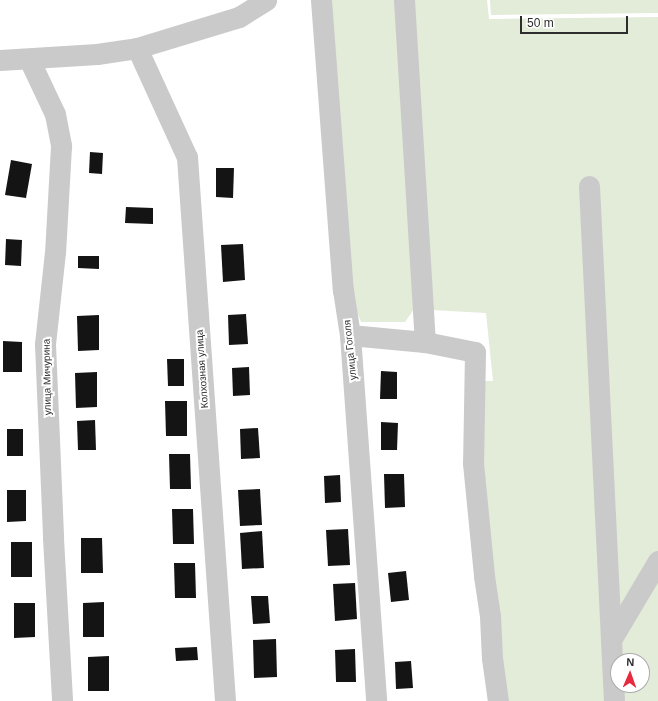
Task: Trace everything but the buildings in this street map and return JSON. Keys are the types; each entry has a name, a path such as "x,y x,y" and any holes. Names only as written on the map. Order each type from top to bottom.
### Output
{"street":[{"path":"0,60 30,60 97,54 137,48 239,17 266,0"},
{"name":"улица Гоголя","path":"321,0 343,290 350,335 376,701"},
{"path":"404,0 425,342"},
{"name":"Колхозная улица","path":"137,48 187,157 225,701"},
{"name":"улица Мичурина","path":"30,60 55,114 62,146 55,252 45,344 53,538 62,701"},
{"path":"589,186 614,701"},
{"path":"350,335 425,342 475,352 473,463 484,576 490,616 492,658 498,701"},
{"path":"611,640 658,561"}],"green space":[{"path":"331,0 487,0 489,19 658,17 658,701 505,701 481,468 484,381 493,381 486,313 414,309 405,322 361,322 353,302"},
{"path":"490,0 658,0 658,13 491,15"}]}
